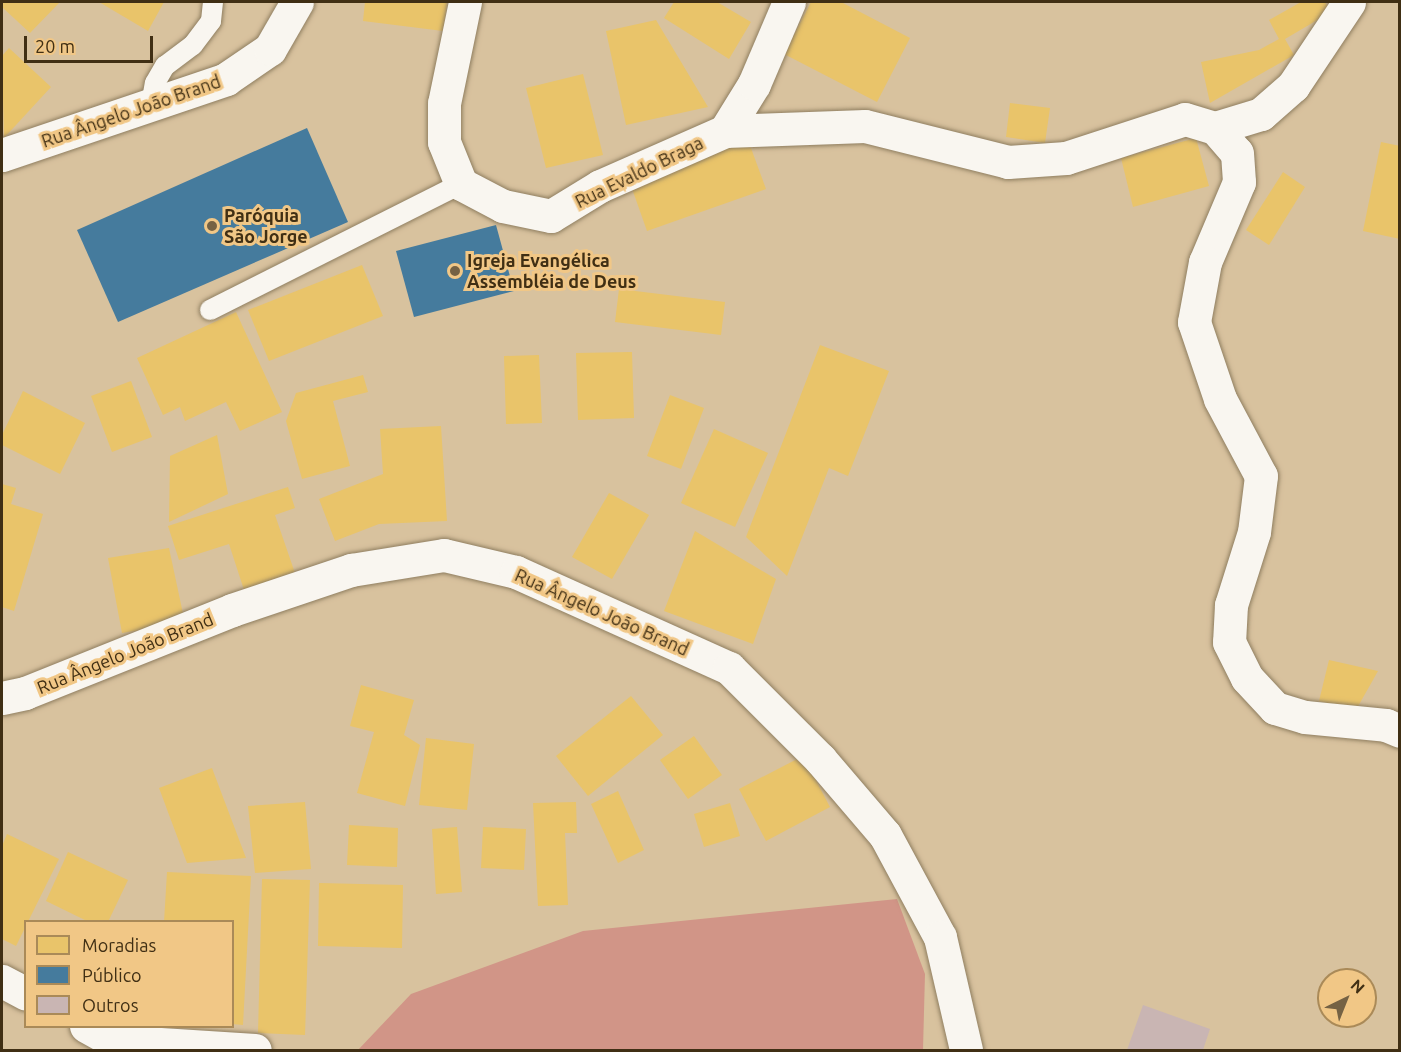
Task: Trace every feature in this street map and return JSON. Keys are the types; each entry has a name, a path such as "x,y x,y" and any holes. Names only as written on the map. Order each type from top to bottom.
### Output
{"street":[{"name":"Rua Ângelo João Brand","path":"2,155 226,79 270,49 297,2"},
{"path":"461,184 444,142 444,103 465,2"},
{"name":"Rua Evaldo Braga","path":"461,184 503,207 551,216 600,186 725,131 754,84 789,2"},
{"path":"1215,128 1261,114 1293,86 1349,2"},
{"path":"725,131 865,126 1008,162 1066,158 1185,119 1215,128 1237,153 1239,182 1205,262 1194,322 1220,399 1260,476 1254,532 1231,605 1228,642 1246,678 1275,708 1305,717 1386,725 1400,731"},
{"name":"Rua Ângelo João Brand","path":"2,698 25,693 232,610 351,570 444,555 516,572 729,668 820,759 885,835 940,936 966,1050"},
{"path":"2,981 24,993"},
{"path":"90,1028 113,1041 255,1050"}],"lane":[{"path":"150,105 155,83 165,66 194,45 210,21 213,2"},
{"path":"210,310 461,184"}],"shaded area":[{"path":"897,899 925,974 923,1050 358,1050 411,994 583,931"}],"building: Moradias":[{"path":"2,2 60,2 30,33 2,7"},
{"path":"99,2 164,2 148,31"},
{"path":"365,2 447,2 443,31 363,21"},
{"path":"674,2 717,2 751,22 729,59 664,18"},
{"path":"811,2 841,2 910,38 877,102 784,54"},
{"path":"1301,2 1325,2 1331,12 1285,39 1294,55 1210,103 1201,62 1259,50 1279,39 1269,20"},
{"path":"656,20 708,107 626,125 606,31"},
{"path":"9,48 51,87 4,138 2,56"},
{"path":"583,74 603,155 546,168 526,88"},
{"path":"1010,103 1050,108 1045,143 1006,137"},
{"path":"1196,138 1209,186 1133,207 1121,158"},
{"path":"748,140 766,189 647,231 630,183"},
{"path":"1381,142 1400,146 1400,239 1363,231"},
{"path":"1283,172 1305,187 1269,245 1246,230"},
{"path":"362,265 383,316 269,361 248,310"},
{"path":"619,289 725,302 721,335 615,322"},
{"path":"236,312 282,412 240,431 226,402 185,421 180,407 163,415 137,358"},
{"path":"820,345 889,371 848,476 829,468 787,576 746,537"},
{"path":"632,352 634,418 578,420 576,353"},
{"path":"539,355 542,423 506,424 504,356"},
{"path":"363,375 368,392 333,401 350,466 302,479 286,421 296,393"},
{"path":"131,381 152,437 112,452 91,396"},
{"path":"23,391 85,423 60,474 2,445 2,435"},
{"path":"670,395 704,408 681,469 647,456"},
{"path":"441,426 447,521 379,524 335,541 319,499 383,474 380,429"},
{"path":"714,429 768,453 735,527 681,503"},
{"path":"217,435 228,494 169,522 170,456"},
{"path":"2,484 16,488 11,504 43,514 14,611 2,607"},
{"path":"288,487 295,508 275,515 296,576 245,593 229,544 179,560 168,526"},
{"path":"609,493 649,515 612,579 572,557"},
{"path":"695,531 776,579 753,644 664,611"},
{"path":"169,548 185,623 122,633 108,558"},
{"path":"1329,660 1378,671 1356,710 1319,701"},
{"path":"361,685 414,700 404,735 420,745 405,806 357,793 374,732 350,726"},
{"path":"631,696 663,735 588,796 556,756"},
{"path":"694,736 722,775 688,799 660,760"},
{"path":"426,738 474,744 467,810 419,805"},
{"path":"803,756 830,807 766,841 739,789"},
{"path":"212,768 246,858 187,863 159,788"},
{"path":"618,791 644,850 618,863 591,804"},
{"path":"305,802 311,869 255,873 248,806"},
{"path":"576,802 577,833 565,833 568,905 538,906 533,803"},
{"path":"730,803 740,836 704,847 694,814"},
{"path":"349,825 398,828 397,867 347,865"},
{"path":"457,827 462,892 436,894 432,829"},
{"path":"483,827 526,829 524,870 481,868"},
{"path":"7,834 59,859 29,920 24,920 24,930 16,946 2,939 2,846"},
{"path":"68,852 128,880 109,920 85,920 46,901"},
{"path":"167,872 251,876 243,1025 234,1024 234,920 164,920"},
{"path":"262,879 310,880 305,1035 258,1033"},
{"path":"319,883 403,885 402,948 318,946"}],"building: Público":[{"name":"Paróquia São Jorge","path":"307,128 348,222 118,322 77,230"},
{"name":"Igreja Evangélica Assembléia de Deus","path":"496,225 514,291 414,317 396,251"}],"building: Outros":[{"path":"1143,1005 1210,1029 1203,1050 1127,1050"}],"place":[{"name":"Paróquia São Jorge","path":"212,226"},
{"name":"Igreja Evangélica Assembléia de Deus","path":"455,271"}]}
